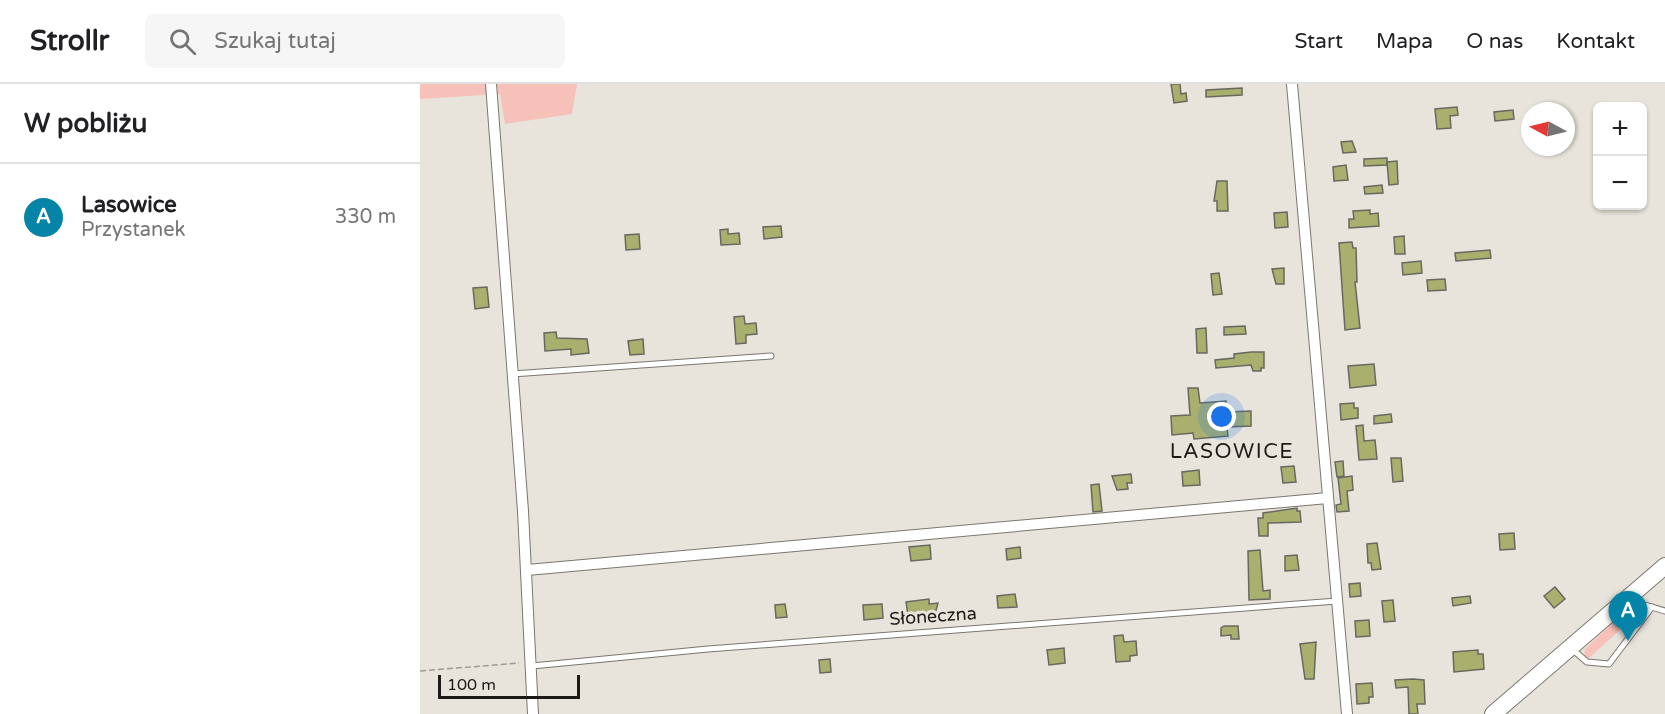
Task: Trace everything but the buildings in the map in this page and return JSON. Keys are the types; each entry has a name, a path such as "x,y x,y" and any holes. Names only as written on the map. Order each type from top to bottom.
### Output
{"main road":[{"path":"1493,714 1572,649 1665,566"}],"street":[{"path":"491,84 527,570 533,714"},
{"path":"1292,84 1347,714"},
{"path":"527,570 1328,498"}],"lane":[{"path":"512,374 771,356"},
{"path":"1631,596 1638,603 1665,611"},
{"name":"Słoneczna","path":"532,664 1337,601"},
{"path":"1572,649 1587,662 1609,664 1652,607"}],"path":[{"path":"420,671 532,664"}],"shaded area":[{"path":"420,84 577,84 572,114 505,124 500,94 420,99"},
{"path":"1634,610 1623,627 1588,659 1584,656 1585,649 1623,613"}],"place":[{"name":"Lasowice","path":"1628,641"}],"district":[{"name":"LASOWICE","path":"1232,451"}]}
